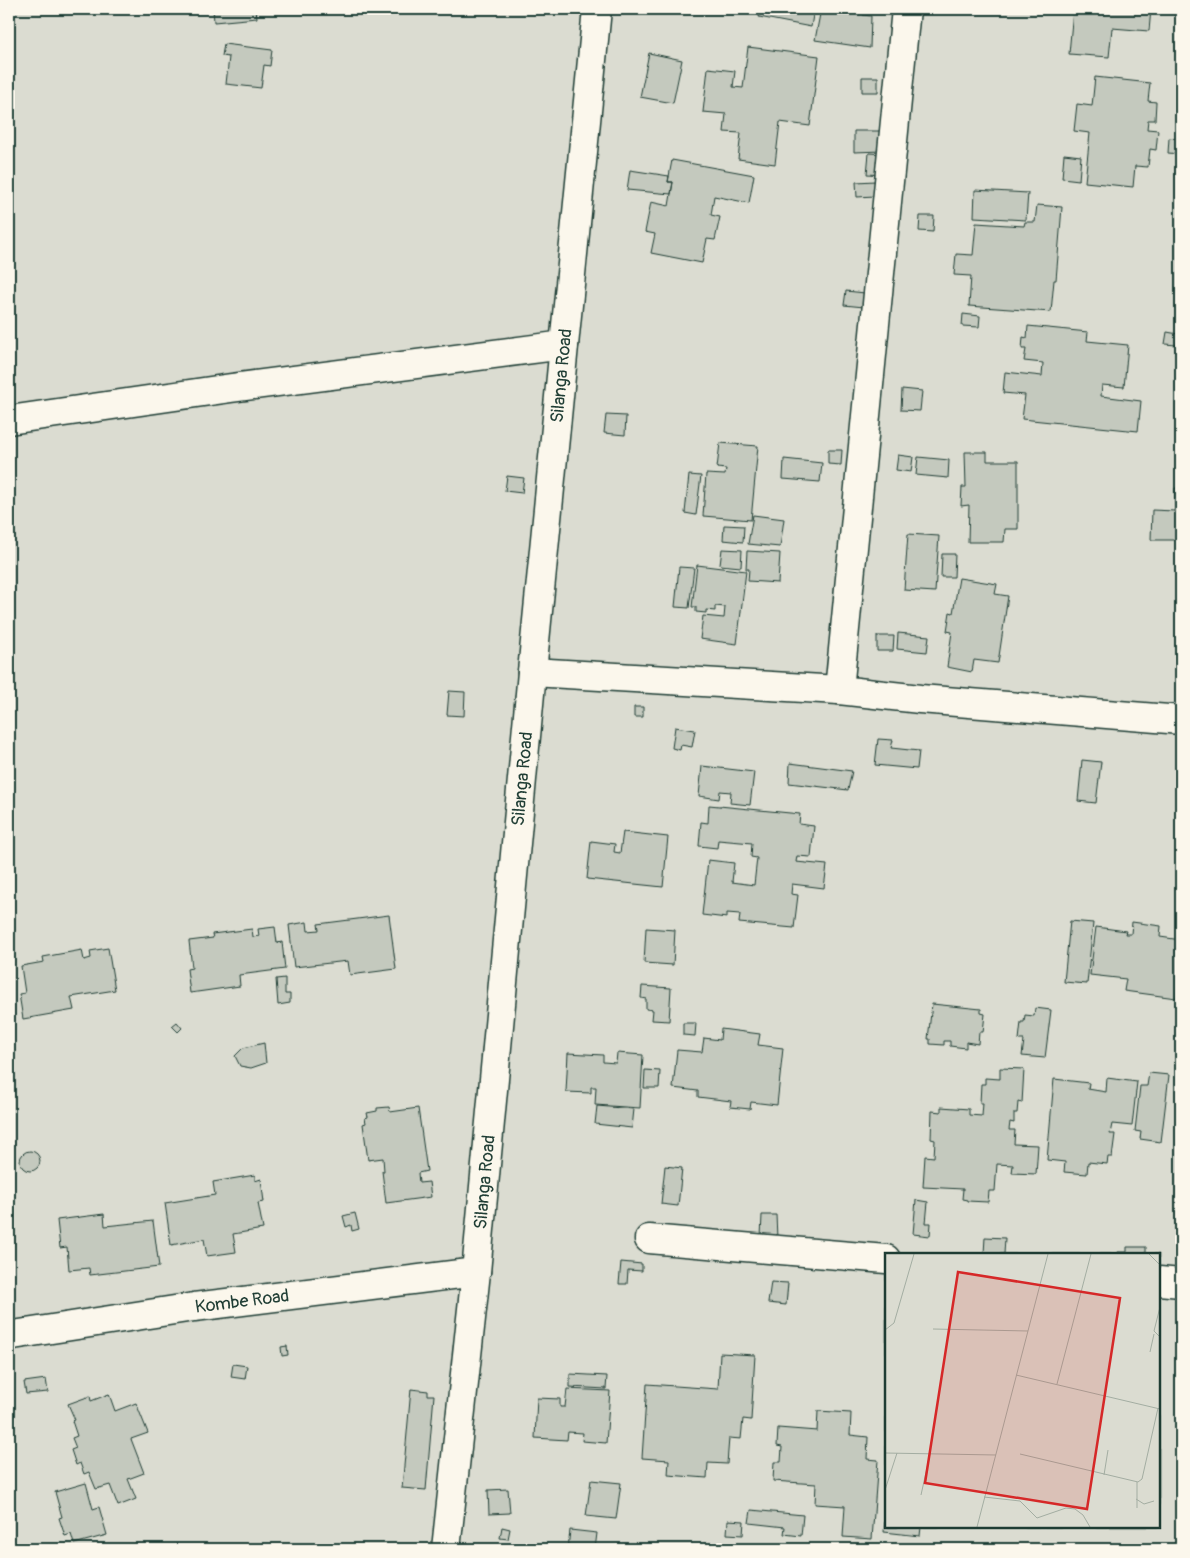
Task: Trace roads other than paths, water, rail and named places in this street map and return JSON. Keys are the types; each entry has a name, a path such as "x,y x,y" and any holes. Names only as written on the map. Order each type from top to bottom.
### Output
{"street":[{"name":"Silanga Road","path":"446,1549 476,1272 597,9"},
{"path":"839,690 906,9"},
{"path":"9,420 231,388 564,345"},
{"path":"532,672 839,690 920,699 1181,720"},
{"path":"649,1239 885,1259"},
{"name":"Kombe Road","path":"9,1337 194,1307 476,1272"},
{"path":"1160,1281 1181,1283"}]}
